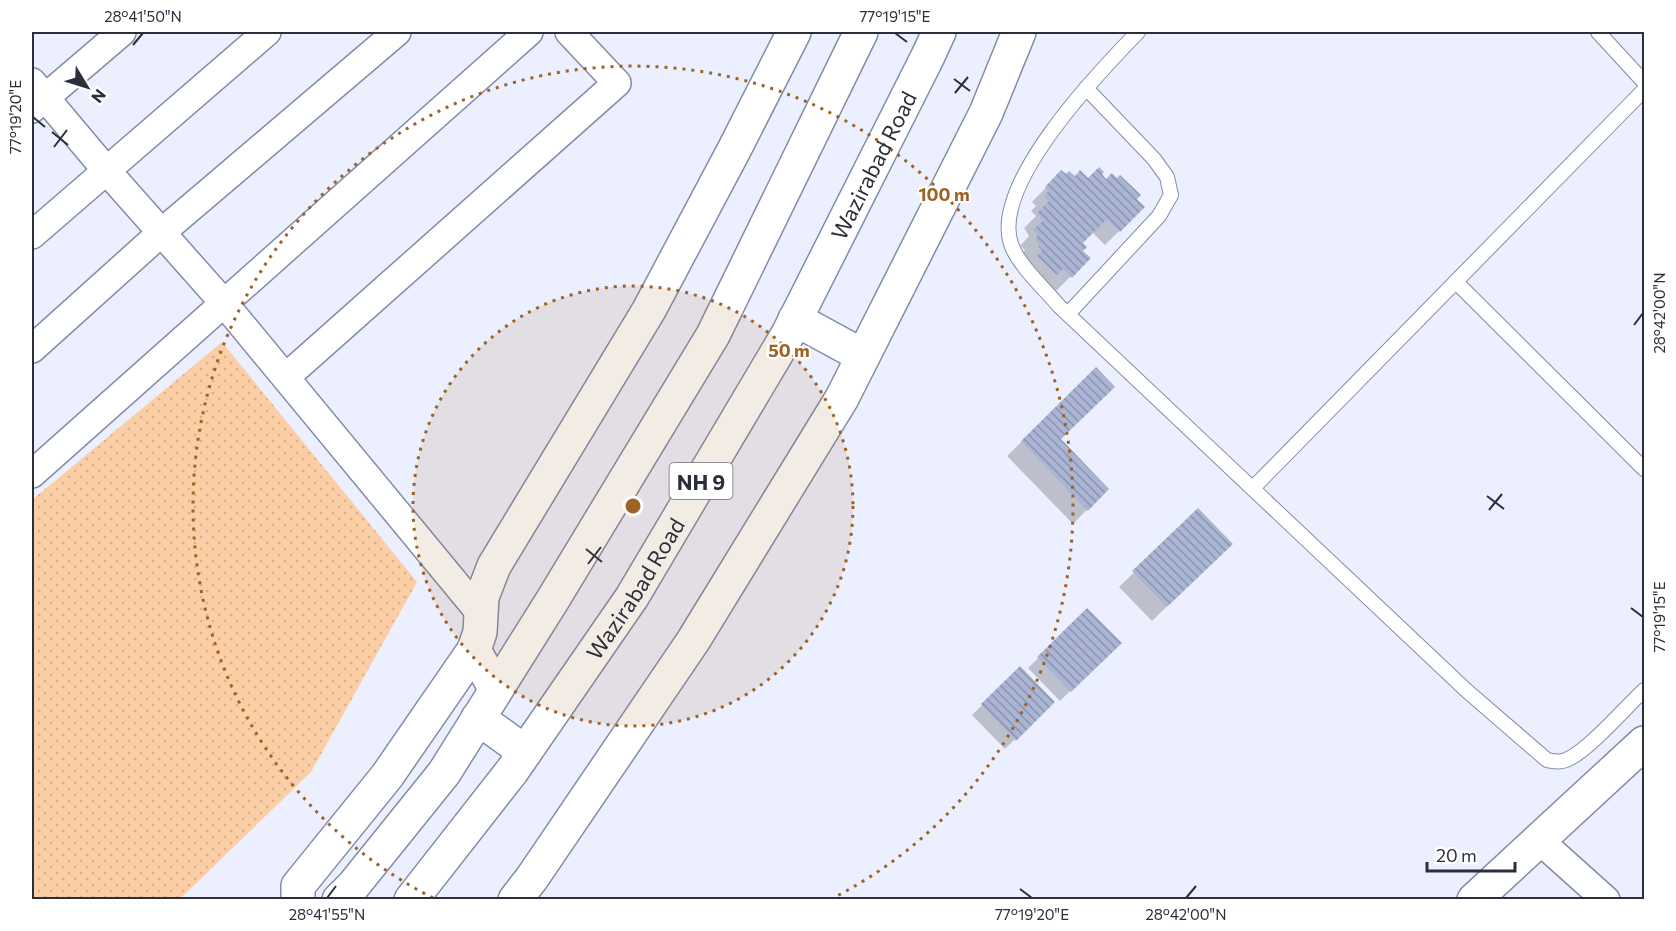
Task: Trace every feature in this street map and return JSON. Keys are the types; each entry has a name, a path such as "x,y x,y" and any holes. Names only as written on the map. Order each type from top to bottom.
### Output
{"main road":[{"path":"298,900 298,886 387,776 474,650 480,632 480,613 484,591 494,566 649,310 794,32"},
{"name":"NH 9","path":"339,900 353,886 444,773 559,591 713,335 861,32"},
{"name":"Wazirabad Road","path":"411,900 525,752 632,597 795,319 939,32"},
{"path":"515,900 693,641 842,398 986,113 1019,32"},
{"path":"795,319 863,356"},
{"path":"474,650 496,690"},
{"path":"478,718 525,752"},
{"path":"1474,900 1538,839 1644,745"}],"street":[{"path":"122,32 36,96 106,170 223,302 480,613"},
{"path":"32,235 267,32"},
{"path":"32,349 162,232 398,32"},
{"path":"32,474 223,302 530,32"},
{"path":"286,377 617,83 569,32"},
{"path":"1538,839 1606,900"}],"lane":[{"path":"1138,32 1086,88 1037,153 1024,176 1010,220 1011,244 1019,258 1068,314 1467,691 1547,760 1556,762 1566,760 1581,751 1644,690"},
{"path":"1598,32 1644,81"},
{"path":"1068,314 1159,216 1171,195 1167,177 1154,159 1086,88"},
{"path":"1253,488 1644,90"},
{"path":"1456,282 1644,469"}],"shaded area":[{"path":"222,342 417,582 311,772 180,899 32,899 32,500"}],"building":[{"path":"1099,167 1106,179 1112,173 1117,178 1120,175 1141,195 1137,199 1145,207 1120,232 1107,219 1083,243 1087,247 1083,251 1091,258 1072,278 1063,269 1057,275 1037,256 1042,250 1035,239 1038,235 1033,230 1043,221 1037,213 1049,201 1044,196 1049,191 1045,187 1061,170 1066,174 1069,171 1075,176 1080,170 1088,178"},
{"path":"1096,367 1115,387 1061,439 1109,489 1088,511 1021,441"},
{"path":"1198,508 1233,544 1167,607 1132,571"},
{"path":"1087,608 1122,643 1071,692 1037,657"},
{"path":"1020,666 1055,702 1016,741 981,704"}]}
